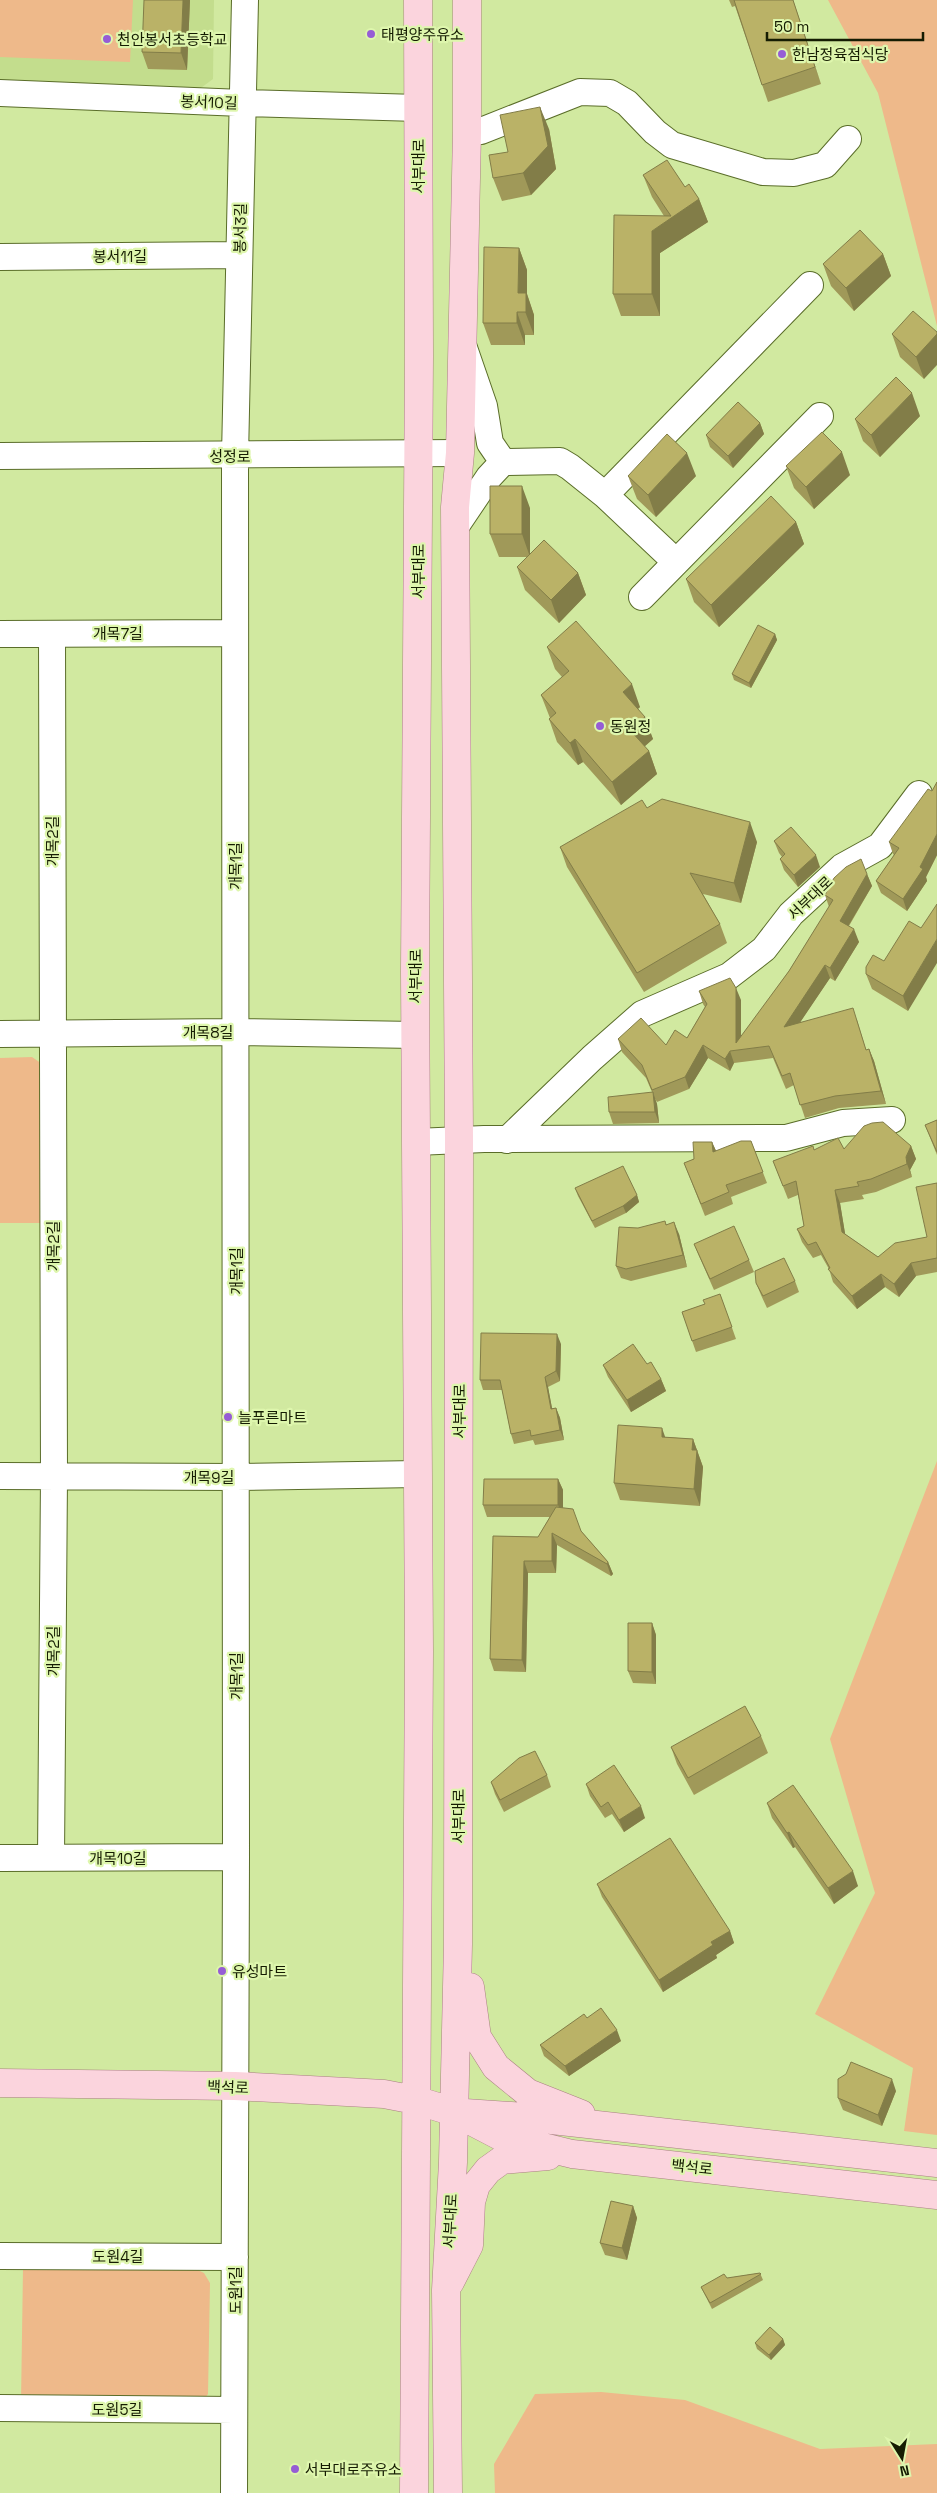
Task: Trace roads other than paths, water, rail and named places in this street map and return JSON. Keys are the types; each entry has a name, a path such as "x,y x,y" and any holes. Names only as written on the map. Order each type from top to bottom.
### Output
{"main road":[{"name":"서부대로","path":"414,2493 418,1651 415,1035 418,0"},
{"name":"서부대로","path":"448,2493 446,2290 454,2112 458,1944 459,1140 456,526 460,453 467,132 467,0"},
{"path":"458,1944 471,1992 477,2037 496,2067 528,2093 613,2127"},
{"name":"백석로","path":"0,2083 235,2086 384,2094 415,2100 454,2112 502,2137 572,2154 937,2195"},
{"name":"백석로","path":"454,2112 613,2127 937,2163"},
{"path":"446,2290 469,2245 471,2202 476,2185 488,2170 502,2160 572,2154"}],"street":[{"name":"봉서3길","path":"235,456 245,0"},
{"path":"467,132 481,131 580,92 610,93 627,103 655,132 672,145 763,172 794,173 825,165 848,139"},
{"name":"봉서10길","path":"0,93 418,108"},
{"name":"봉서11길","path":"0,257 239,255"},
{"path":"604,495 810,285"},
{"path":"462,343 484,406 490,443 503,462"},
{"path":"642,597 820,416"},
{"name":"성정로","path":"0,456 235,456 460,453"},
{"name":"개목1길","path":"235,456 235,2086"},
{"path":"456,526 489,477 503,462 560,461 604,495 676,562"},
{"name":"개목7길","path":"0,634 235,633"},
{"name":"개목2길","path":"51,1858 54,1476 52,634"},
{"name":"서부대로","path":"508,1140 592,1058 642,1014 729,976 764,949 790,914 842,867 880,846 919,794"},
{"name":"개목8길","path":"0,1034 52,1032 236,1032 415,1035"},
{"path":"416,1142 459,1140 786,1138 843,1122 892,1120"},
{"name":"개목9길","path":"0,1476 236,1477 417,1474"},
{"name":"개목10길","path":"0,1858 236,1857"},
{"name":"도원1길","path":"234,2493 235,2086"},
{"name":"도원4길","path":"0,2256 235,2257"},
{"name":"도원5길","path":"0,2408 234,2410"}],"place":[{"name":"태평양주유소","path":"371,34"},
{"name":"천안봉서초등학교","path":"107,39"},
{"name":"한남정육점식당","path":"782,54"},
{"name":"동원정","path":"600,726"},
{"name":"늘푸른마트","path":"228,1417"},
{"name":"유성마트","path":"222,1971"},
{"name":"서부대로주유소","path":"295,2469"}]}
